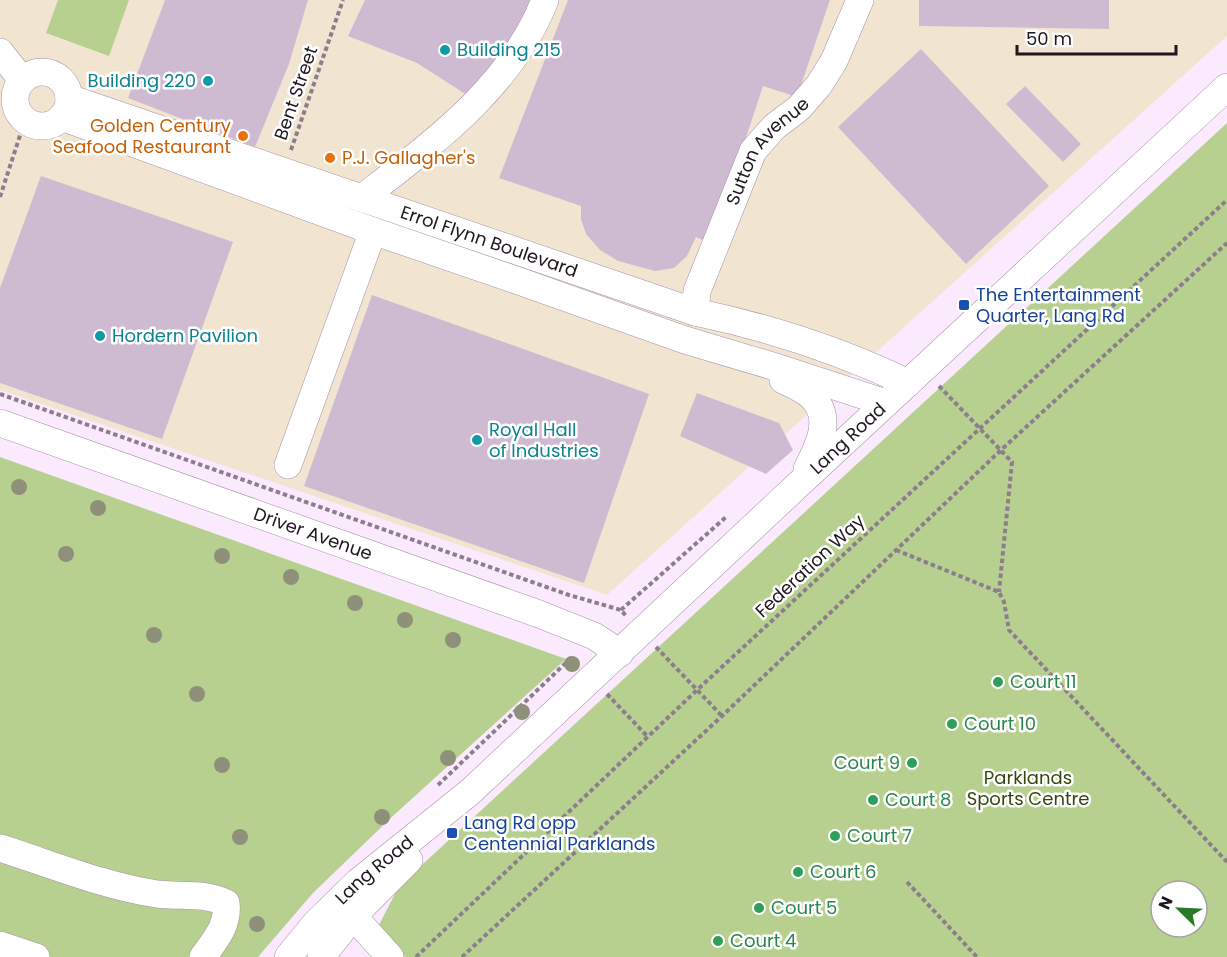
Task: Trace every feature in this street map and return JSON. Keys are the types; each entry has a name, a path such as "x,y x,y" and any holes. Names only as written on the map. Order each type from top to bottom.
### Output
{"street":[{"path":"362,198 445,133 492,86 522,45 545,0"},
{"name":"Sutton Avenue","path":"694,312 697,291 753,151 774,127 799,108 819,85 834,61 860,0"},
{"path":"0,52 22,80"},
{"path":"38,71 56,75 68,88 66,107 56,122 40,126 25,120 19,114 14,96 22,80 38,71"},
{"name":"Lang Road","path":"288,957 315,924 358,882 470,792 885,403 1227,87"},
{"name":"Errol Flynn Boulevard","path":"66,107 283,171 694,312 745,322 870,366 908,383"},
{"name":"Errol Flynn Boulevard","path":"66,107 373,231 685,340 885,403"},
{"path":"288,465 373,231"},
{"path":"747,360 810,395 822,415 822,436 800,483"},
{"name":"Driver Avenue","path":"0,423 539,614 594,636 620,652"},
{"name":"Lang Road","path":"321,957 355,914 395,875 470,792"},
{"path":"0,848 105,881 158,894 212,896 226,903 228,914 221,931 203,957"},
{"path":"345,957 395,875"},
{"path":"363,927 390,957"},
{"path":"0,945 36,957"}],"path":[{"name":"Bent Street","path":"283,171 343,0"},
{"path":"0,197 25,120"},
{"name":"Federation Way","path":"416,957 697,690 1227,200"},
{"path":"462,957 722,716 1001,450 1227,243"},
{"path":"938,385 1012,462 999,592 1004,602 1009,630 1227,862"},
{"name":"Driver Avenue","path":"0,394 569,595 621,610 734,510"},
{"path":"896,550 999,592"},
{"path":"655,646 722,716"},
{"path":"605,692 648,737"},
{"path":"907,882 977,957"}],"shaded area":[{"path":"0,0 1227,0 1227,36 607,595 0,390"}],"green space":[{"path":"58,0 129,0 109,56 46,33"},
{"name":"Parklands Sports Centre","path":"1227,123 1227,957 405,957 378,927 399,886"},
{"path":"0,457 566,659 394,815 313,893 258,957 0,957"}],"building":[{"name":"Building 220","path":"165,0 308,0 289,64 255,147 128,98"},
{"name":"Building 215","path":"365,0 534,0 520,32 470,97 417,63 348,36"},
{"path":"568,0 830,0 797,97 763,86 711,244 696,237 687,256 674,268 655,271 618,261 600,250 586,234 581,219 581,206 499,178"},
{"path":"919,0 1109,0 1109,29 919,26"},
{"path":"921,49 1049,186 966,264 838,127"},
{"path":"1025,86 1081,144 1063,162 1006,104"},
{"name":"Hordern Pavilion","path":"41,176 233,242 162,439 0,383 0,288"},
{"name":"Royal Hall of Industries","path":"372,295 649,394 584,583 304,486"},
{"path":"697,393 779,423 793,450 766,474 680,436"}],"place":[{"name":"Building 215","path":"445,50"},
{"name":"Building 220","path":"208,81"},
{"name":"Golden Century Seafood Restaurant","path":"243,136"},
{"name":"P.J. Gallagher's","path":"330,158"},
{"name":"The Entertainment Quarter, Lang Rd","path":"964,305"},
{"name":"Hordern Pavilion","path":"100,336"},
{"name":"Royal Hall of Industries","path":"477,440"},
{"name":"Court 11","path":"998,682"},
{"name":"Court 10","path":"952,724"},
{"name":"Court 9","path":"912,763"},
{"name":"Court 8","path":"873,800"},
{"name":"Lang Rd opp Centennial Parklands","path":"452,833"},
{"name":"Court 7","path":"835,836"},
{"name":"Court 6","path":"798,872"},
{"name":"Court 5","path":"759,908"},
{"name":"Court 4","path":"718,941"}]}
